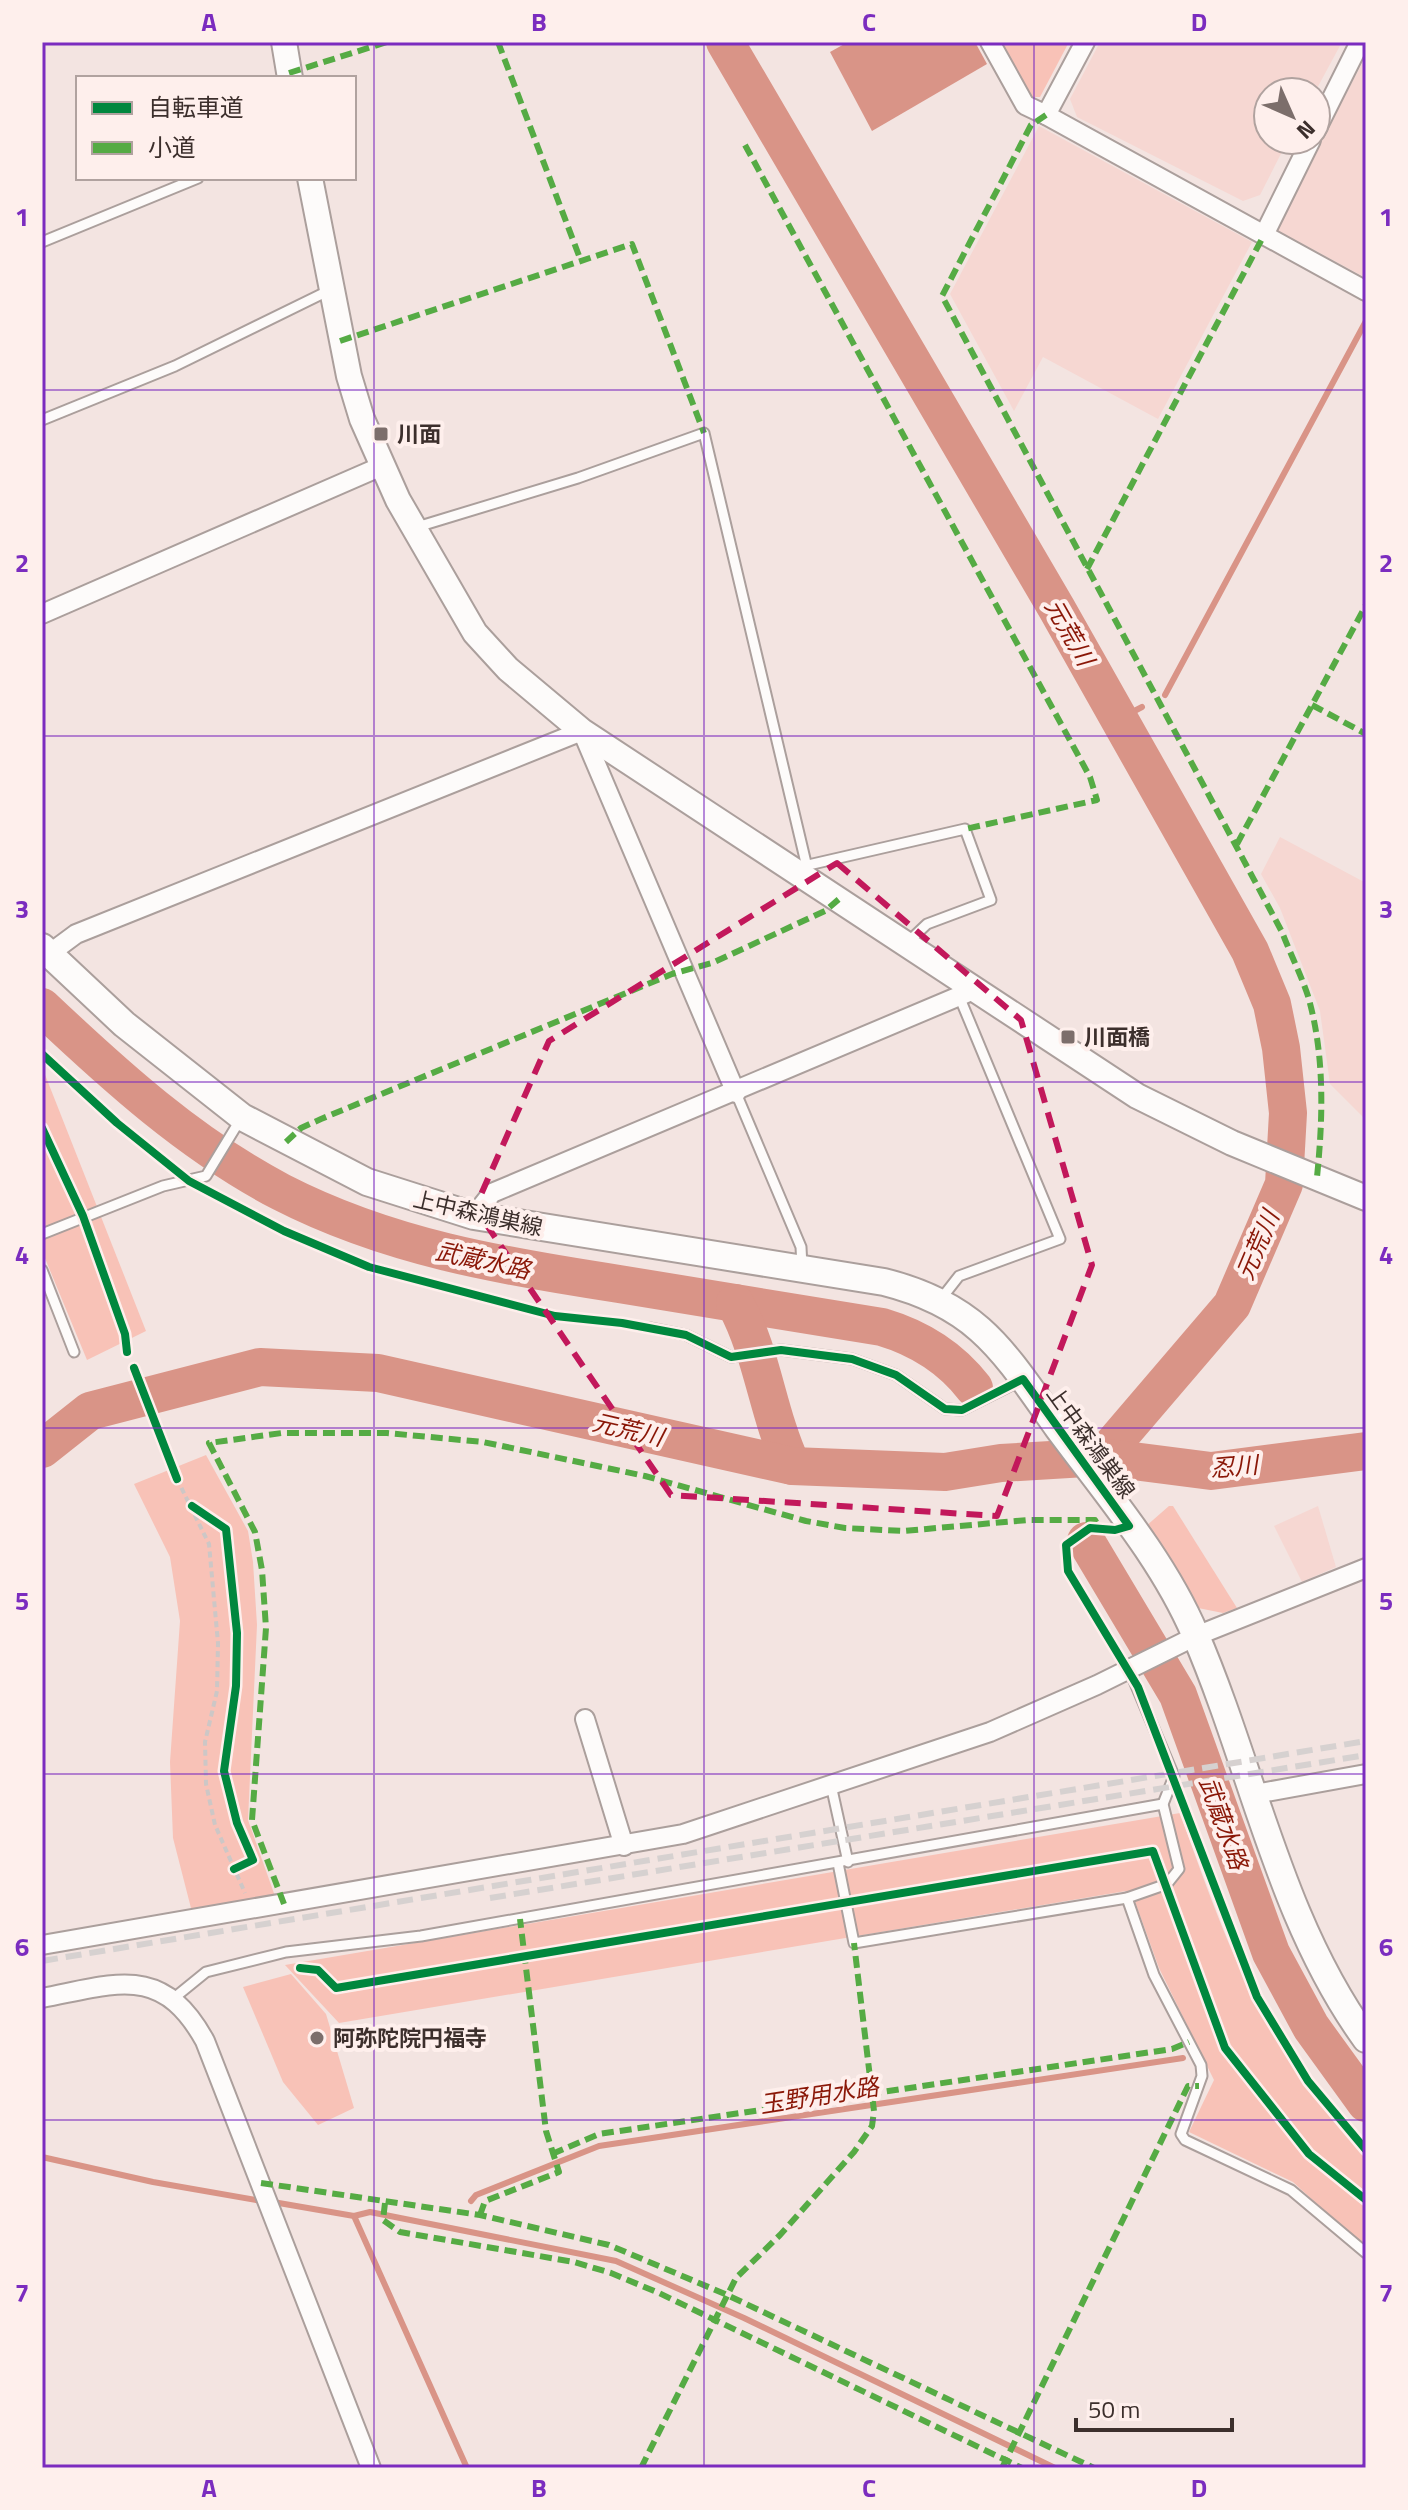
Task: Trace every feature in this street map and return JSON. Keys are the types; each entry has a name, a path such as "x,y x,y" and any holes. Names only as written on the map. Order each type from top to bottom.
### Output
{"main road":[{"name":"上中森鴻巣線","path":"45,950 236,1128 367,1182 474,1216 884,1282 940,1300 974,1322 1028,1386 1173,1592 1187,1640 1255,1794 1315,1955 1366,2039"}],"street":[{"path":"284,42 290,76"},
{"path":"990,42 1025,105 1366,291"},
{"path":"1046,115 1085,42"},
{"path":"1332,98 1360,42"},
{"path":"1264,235 1303,156"},
{"path":"310,180 349,376 382,466 414,529 475,633 508,669 582,731 803,868 967,992 1137,1096 1232,1143 1366,1198"},
{"path":"42,614 382,466"},
{"path":"45,950 76,934 582,731"},
{"path":"582,731 736,1093"},
{"path":"474,1216 492,1193 736,1093 967,992"},
{"path":"42,1945 683,1834 990,1732 1187,1640 1366,1568"},
{"path":"585,1719 624,1846"},
{"path":"1255,1794 1366,1774"},
{"path":"42,1998 124,1983 157,1988 174,1998 205,2041 371,2468"}],"lane":[{"path":"42,242 193,180"},
{"path":"42,420 175,366 330,290"},
{"path":"414,529 578,478 704,433 803,868 965,829 991,900 927,924 907,944"},
{"path":"940,1300 959,1276 1060,1239 967,992"},
{"path":"736,1093 801,1247 802,1267"},
{"path":"42,1234 163,1186 206,1176 236,1128"},
{"path":"42,1270 74,1352"},
{"path":"651,1328 686,1335 731,1357 781,1350 852,1359 896,1375 945,1409 962,1410 1028,1386"},
{"path":"831,1785 854,1943 1127,1898 1167,1884 1178,1874 1163,1804 1174,1776 1135,1666"},
{"path":"174,1998 206,1972 286,1952 421,1936 1163,1804"},
{"path":"1127,1898 1154,1975 1201,2065 1202,2076 1181,2134 1185,2140 1291,2190 1366,2253"}],"path":[{"path":"177,1479 209,1544 218,1643 217,1691 205,1742 206,1784 215,1825 252,1910"},
{"path":"192,1506 203,1513"},
{"path":"234,1869 244,1865"}],"highlighted area":[{"path":"837,863 1021,1020 1092,1265 997,1516 671,1495 475,1208 549,1041"}],"shaded area":[{"path":"848,42 975,42 987,64 872,131 830,52"},
{"path":"1002,42 1069,42 1040,97 1032,97"},
{"path":"1100,42 1342,42 1324,76 1252,76 1252,156 1280,156 1260,195 1243,201 1077,117 1070,99"},
{"path":"1366,56 1366,278 1275,229 1313,156 1332,156 1332,121"},
{"path":"1039,126 1252,242 1158,419 1043,357 1014,411 950,294"},
{"path":"1280,837 1366,883 1366,1120 1330,1084 1320,1011 1280,908 1261,874"},
{"path":"42,1067 146,1331 87,1360 42,1251"},
{"path":"206,1455 248,1531 253,1562 257,1625 248,1820 276,1899 192,1912 173,1838 170,1762 180,1621 170,1557 134,1484"},
{"path":"1173,1506 1237,1608 1223,1613 1198,1608 1145,1527"},
{"path":"1318,1506 1336,1567 1302,1582 1274,1526"},
{"path":"1180,1813 1233,1953 1275,2036 1301,2077 1366,2156 1366,2249 1293,2182 1189,2132 1214,2080 1159,1968 1133,1896 1126,1891 339,2023 285,1965"},
{"path":"291,1974 326,2014 354,2108 318,2125 283,2082 243,1987"}],"waterway":[{"name":"元荒川","path":"725,42 1057,609 1250,951 1272,1004 1281,1048 1288,1113 1284,1184 1232,1305 1102,1457"},
{"path":"1165,695 1366,321"},
{"path":"1119,719 1142,707"},
{"name":"武蔵水路","path":"42,1007 97,1058 185,1131 248,1173 321,1211 404,1241 488,1261 882,1327 933,1350 955,1367 974,1388"},
{"path":"735,1303 752,1343 776,1425 792,1466"},
{"name":"元荒川","path":"42,1449 90,1411 260,1367 378,1373 792,1466 945,1472 1001,1463 1102,1457 1211,1471 1366,1451"},
{"name":"武蔵水路","path":"1086,1541 1178,1695 1271,1953 1311,2027 1366,2103"},
{"name":"玉野用水路","path":"471,2201 476,2195 599,2146 1183,2058"},
{"path":"42,2157 153,2182 262,2201"},
{"path":"273,2202 354,2216 370,2212 616,2261 744,2318 1055,2468"},
{"path":"354,2216 467,2468"}],"railway":[{"path":"42,1961 1366,1741"},
{"path":"490,1898 1366,1755"}],"marked path":[{"path":"289,73 387,42"},
{"path":"498,42 581,261"},
{"path":"1046,115 1031,125 942,296 1282,932 1314,1018 1320,1064 1321,1109 1317,1177"},
{"path":"745,145 1090,777 1097,800 965,829"},
{"path":"1087,569 1264,235"},
{"path":"340,341 632,244 704,433"},
{"path":"1237,844 1366,605"},
{"path":"1312,705 1366,734"},
{"path":"286,1142 301,1128 321,1119 672,974 712,963 825,911 839,899"},
{"path":"284,1904 252,1820 266,1628 262,1570 255,1532 209,1443 282,1433 387,1433 483,1442 645,1476 806,1521 845,1528 903,1531 1028,1520 1095,1520 1098,1525"},
{"path":"480,2215 485,2201 559,2172 546,2131 520,1919"},
{"path":"641,2468 736,2278 780,2235 854,2152 872,2126 874,2111 854,1943"},
{"path":"552,2154 599,2134 1172,2049 1189,2042"},
{"path":"1002,2468 1188,2086 1199,2086"},
{"path":"261,2183 480,2215 609,2245 725,2294 1094,2468"},
{"path":"385,2203 383,2220 400,2232 574,2262 611,2273 659,2293 1022,2468"},
{"path":"1364,2468 1366,2464"}],"cycle path":[{"path":"42,1054 117,1123 189,1181 284,1231 369,1267 555,1316 622,1323 686,1335 731,1357 781,1350 852,1359 896,1375 945,1409 962,1410 1023,1379 1129,1526 1115,1530 1090,1528 1066,1545 1068,1571 1138,1687 1257,1997 1308,2081 1366,2150"},
{"path":"42,1128 83,1216 125,1334 127,1352"},
{"path":"134,1368 177,1479"},
{"path":"192,1506 226,1529 237,1633 236,1686 224,1771 237,1823 253,1860 234,1869"},
{"path":"300,1968 318,1970 336,1988 1153,1851 1225,2048 1309,2154 1366,2200"}],"place":[{"name":"川面","path":"381,434"},
{"name":"川面橋","path":"1068,1037"},
{"name":"阿弥陀院円福寺","path":"317,2038"}],"water label":[{"name":"忍川","path":"1234,1466"}]}
